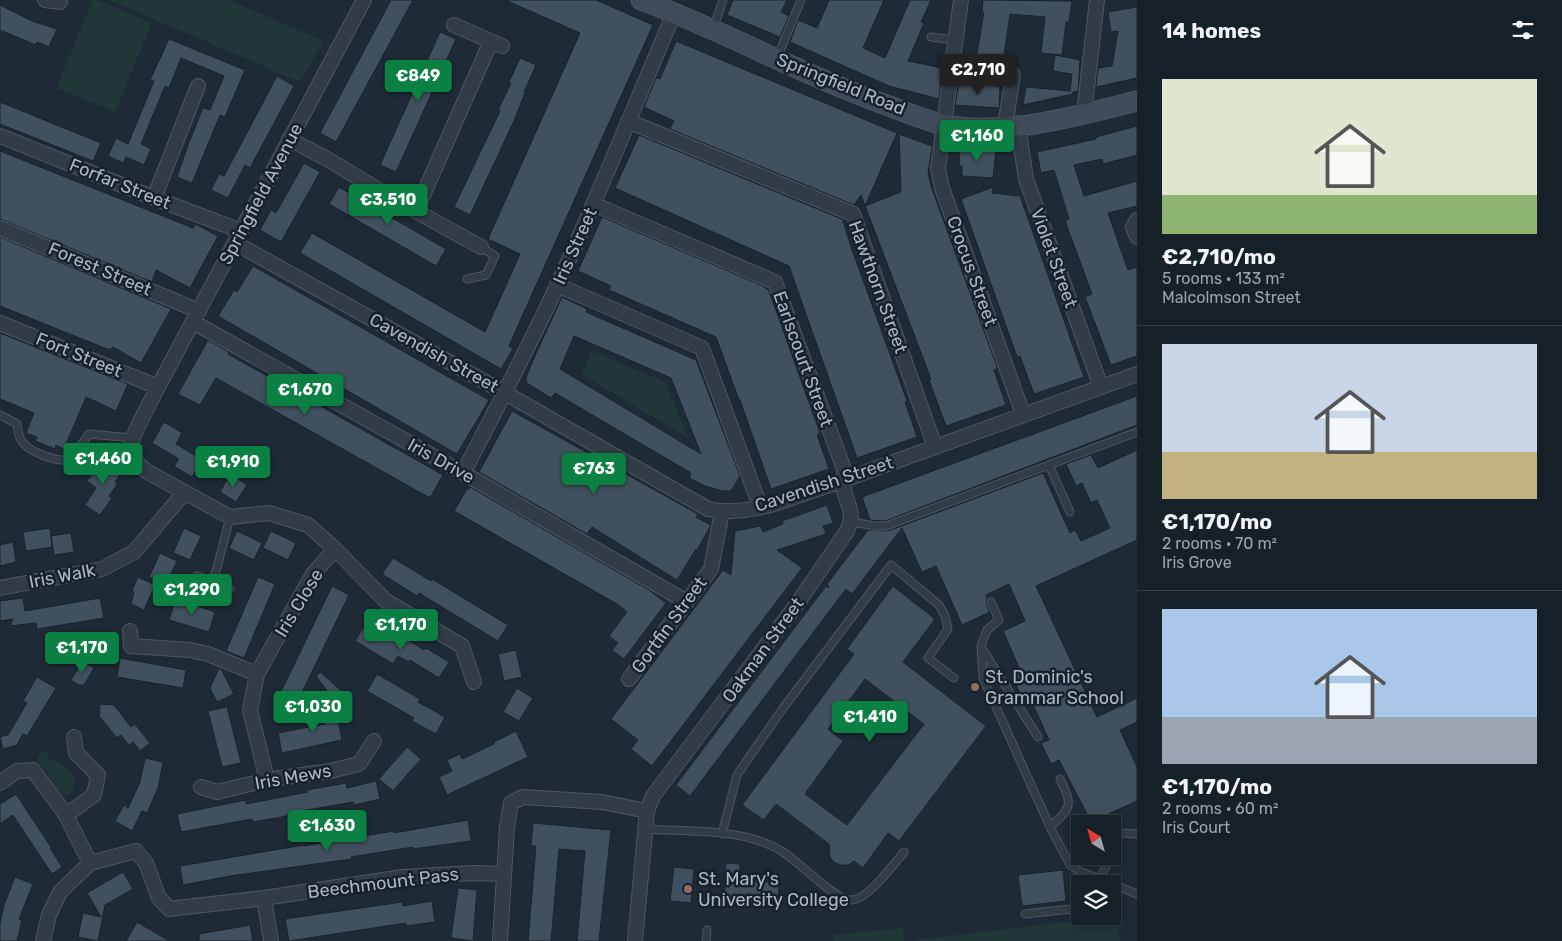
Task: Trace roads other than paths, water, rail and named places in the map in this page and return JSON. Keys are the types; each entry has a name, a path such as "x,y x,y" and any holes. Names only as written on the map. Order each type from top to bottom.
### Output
{"main road":[{"name":"Springfield Road","path":"641,0 674,12 861,96 945,125 987,128 1012,126 1084,114 1137,101"}],"street":[{"path":"45,0 60,1"},
{"name":"Springfield Avenue","path":"158,387 364,0"},
{"name":"Crocus Street","path":"961,0 938,168 942,188 1023,414"},
{"path":"1084,114 1097,0"},
{"name":"Iris Street","path":"462,473 505,393 557,285 594,204 674,12"},
{"path":"416,211 497,44 454,24"},
{"name":"Violet Street","path":"1013,74 1012,126 1026,180 1100,387"},
{"path":"154,198 198,86"},
{"name":"Hawthorn Street","path":"628,121 853,214 935,447"},
{"name":"Forfar Street","path":"0,136 154,198 238,237"},
{"path":"289,139 481,247"},
{"name":"Earlscourt Street","path":"594,204 775,282 844,469 844,480"},
{"path":"1137,220 1133,227 1137,238"},
{"name":"Forest Street","path":"0,228 196,317"},
{"name":"Cavendish Street","path":"238,237 708,509 722,512 759,508 844,480 1137,374"},
{"path":"557,285 702,348 759,508"},
{"name":"Iris Drive","path":"196,317 687,602"},
{"name":"Fort Street","path":"0,323 158,387"},
{"path":"158,387 133,438 131,448 136,462 146,471 184,493 230,516 269,513 308,525 335,549 386,601 462,646 474,682"},
{"path":"844,480 844,490 851,507 851,522"},
{"name":"Iris Walk","path":"0,588 102,569 134,552 184,493"},
{"name":"Gortfin Street","path":"629,679 711,569 722,512"},
{"name":"Oakman Street","path":"647,811 653,796 797,604 847,531 851,522"},
{"name":"Iris Close","path":"267,780 250,710 257,674 313,574 335,549"},
{"path":"130,631 131,646 199,652 257,674"},
{"path":"66,815 94,795 98,775 76,753 74,737"},
{"name":"Iris Mews","path":"201,787 217,792 267,780 330,771 359,764 374,741"},
{"path":"0,783 17,771 34,770 66,815 90,864 60,892 49,915 43,941"},
{"path":"500,941 507,828 511,803 523,797 602,802 647,811 635,941"},
{"name":"Beechmount Pass","path":"90,864 136,851 146,863 159,898 169,909 264,898 403,877 474,873 504,874"},
{"path":"264,898 271,941"}],"lane":[{"path":"712,30 723,0"},
{"path":"777,58 801,0"},
{"path":"931,36 956,40"},
{"path":"467,279 486,275 495,256 481,247"},
{"path":"0,415 16,424 20,439 28,448 61,461 70,460 89,434 133,438"},
{"path":"851,522 886,526 1137,432"},
{"path":"1049,465 1070,512"},
{"path":"212,582 230,516"},
{"path":"722,834 737,775 781,712 891,565 939,604 946,616 948,629 928,658 954,678"},
{"path":"196,576 230,589"},
{"path":"991,602 999,620 987,630 981,646 983,678 1050,827 1070,865 1089,875"},
{"path":"981,646 1038,737"},
{"path":"1050,827 1060,818 1068,806 1069,798 1060,779"},
{"path":"645,829 722,834 756,839 780,850 837,896 851,900 858,899 873,887 904,852"},
{"path":"1121,833 1137,834"},
{"path":"1121,888 1137,894"},
{"path":"1025,914 1071,909"},
{"path":"706,930 706,941"}],"place":[{"name":"St. Dominic's Grammar School","path":"975,687"},
{"name":"St. Mary's University College","path":"688,889"}]}
